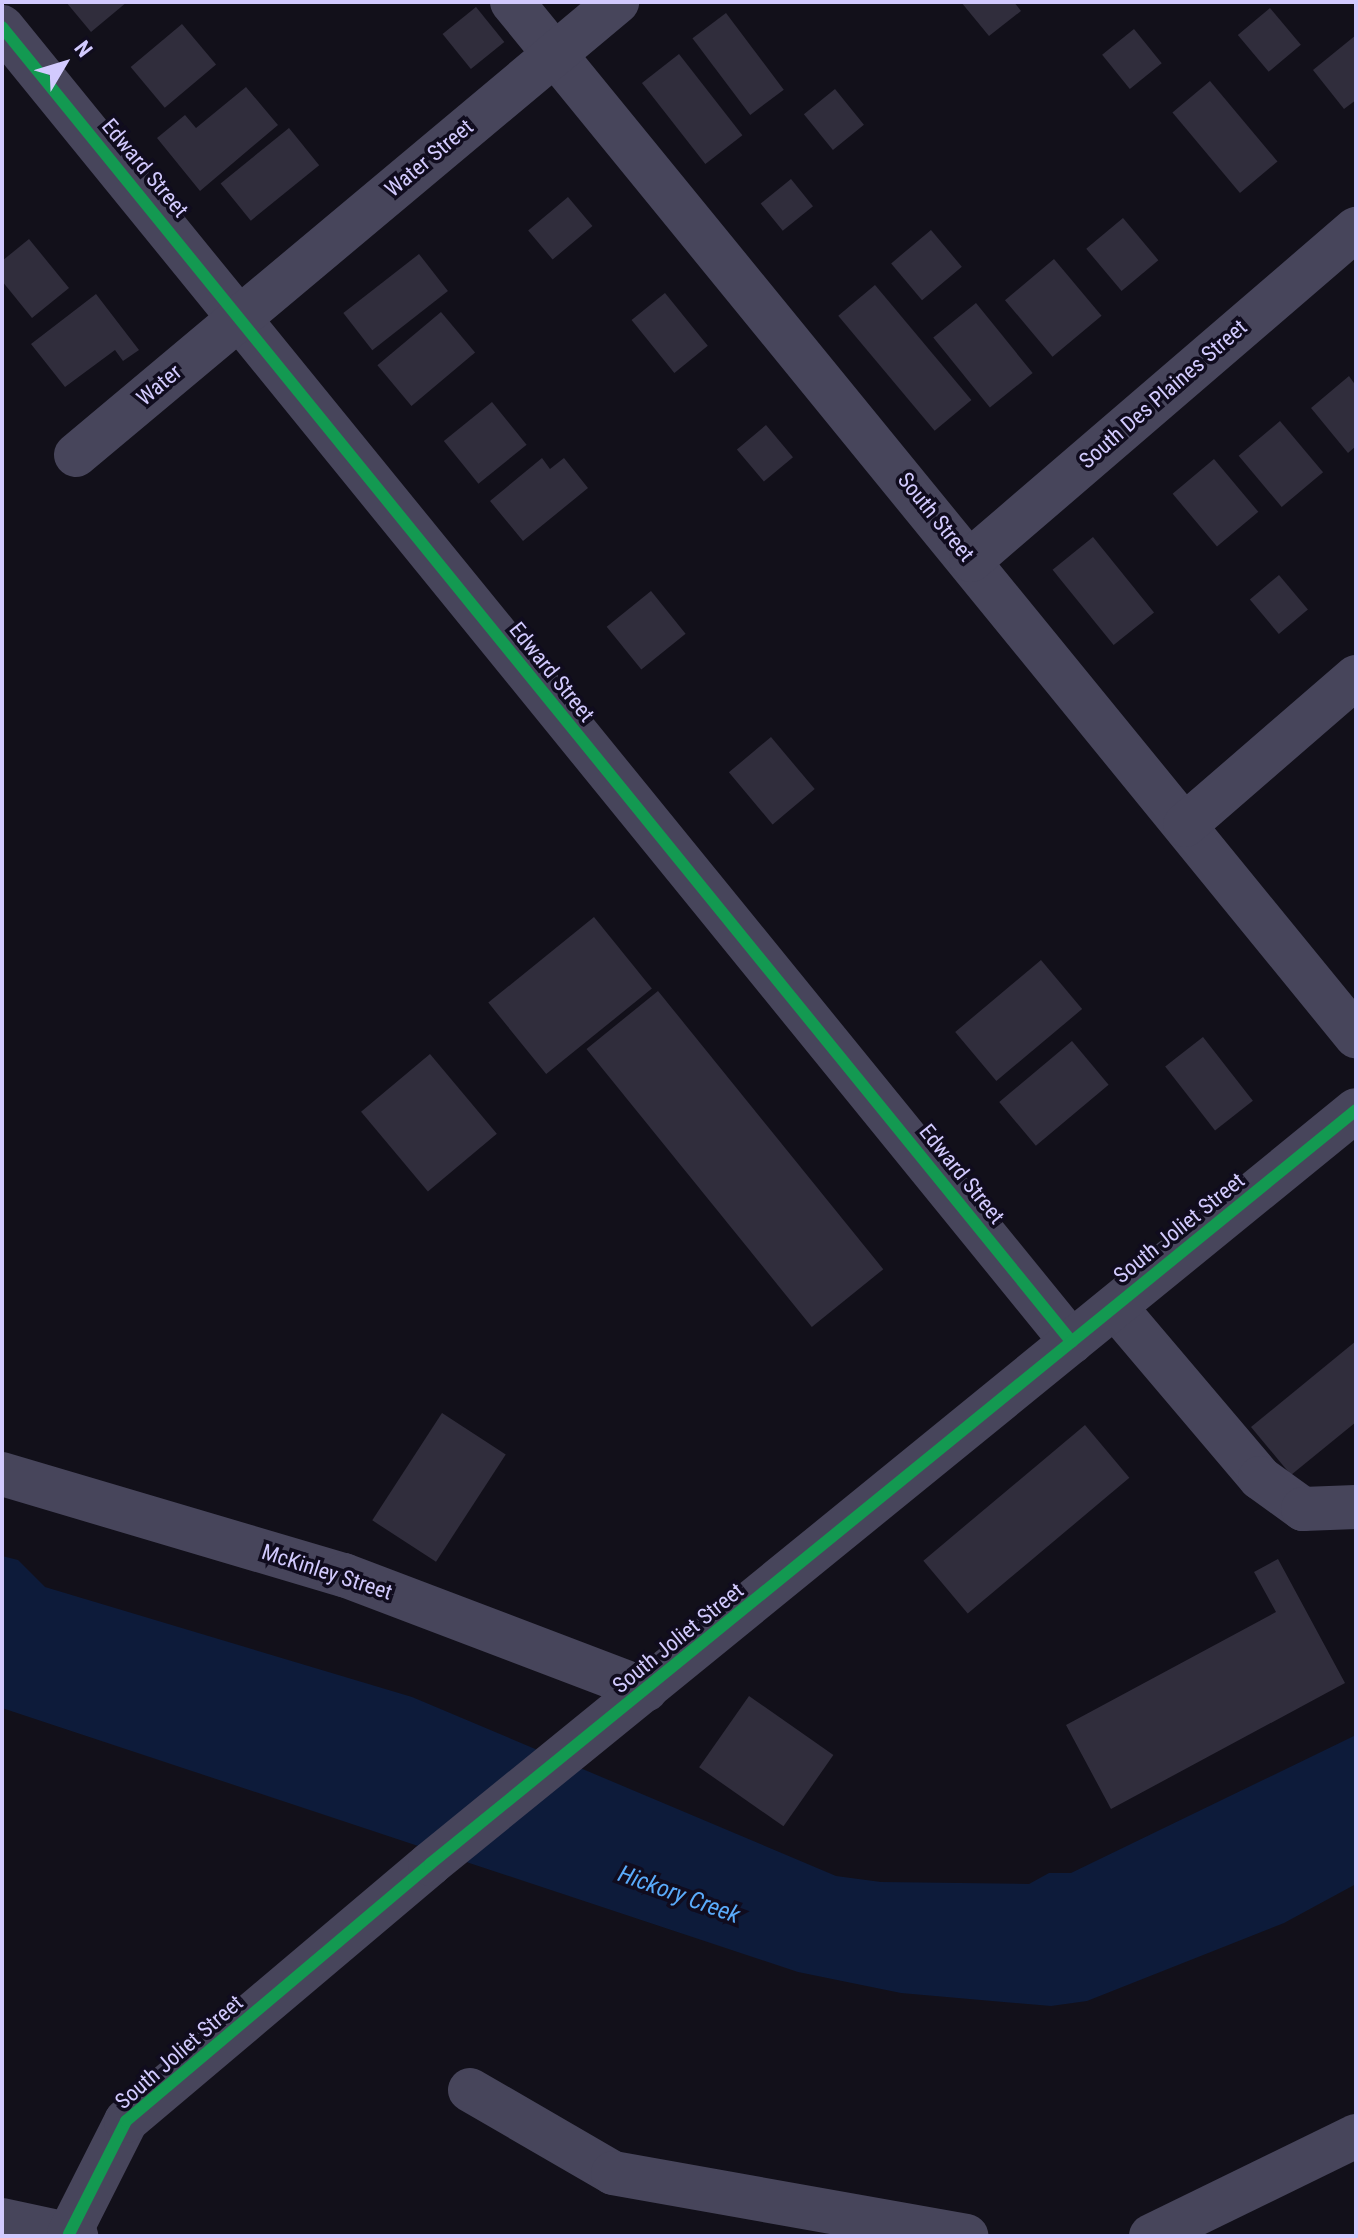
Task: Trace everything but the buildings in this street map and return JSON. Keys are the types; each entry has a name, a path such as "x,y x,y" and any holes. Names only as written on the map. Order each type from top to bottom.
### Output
{"street":[{"name":"South Street","path":"512,2 971,560 1356,1036"},
{"name":"Water Street","path":"241,316 617,2"},
{"name":"Edward Street","path":"2,27 241,316 1072,1342"},
{"name":"South Des Plaines Street","path":"971,560 1356,229"},
{"name":"Water","path":"76,455 241,316"},
{"path":"1185,825 1356,677"},
{"name":"South Joliet Street","path":"72,2235 126,2121 430,1864 1356,1110"},
{"path":"1115,1307 1260,1478 1303,1509 1356,1507"},
{"name":"McKinley Street","path":"2,1474 344,1575 646,1690"},
{"path":"470,2090 613,2173 966,2236"},
{"path":"1151,2236 1356,2136"},
{"path":"2,2220 72,2235"}],"water":[{"name":"Hickory Creek","path":"2,1556 18,1560 45,1587 412,1697 836,1876 881,1882 1029,1884 1049,1873 1071,1873 1356,1735 1356,1884 1284,1923 1087,2001 1051,2006 901,1993 798,1972 2,1708"}],"cycle path":[{"path":"2,27 1072,1342"},
{"path":"69,2234 126,2121 430,1864 1356,1110"}]}
